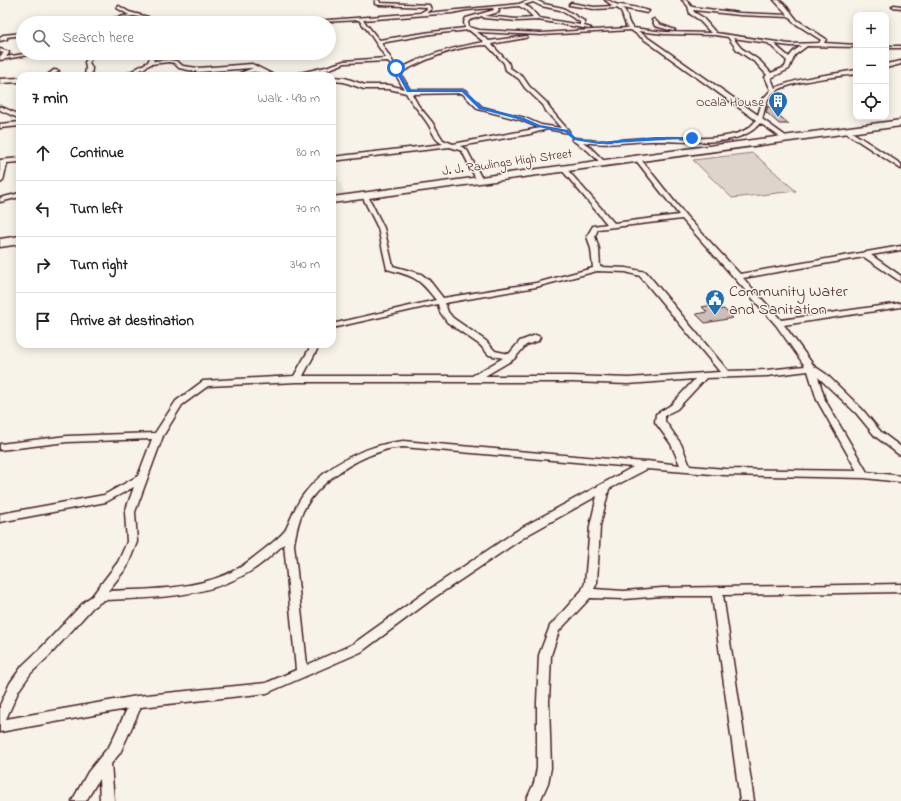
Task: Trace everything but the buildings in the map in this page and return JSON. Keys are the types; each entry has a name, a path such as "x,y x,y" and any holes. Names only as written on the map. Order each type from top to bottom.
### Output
{"main road":[{"name":"J. J. Rawlings High Street","path":"336,200 478,179 901,123"},
{"path":"0,243 16,241"}],"street":[{"path":"377,0 377,3 380,4 426,5 429,9 441,12"},
{"path":"336,20 495,7 520,4 534,0 540,5 560,9 566,12 582,22 582,26"},
{"path":"566,12 568,10 567,5 578,0"},
{"path":"607,0 623,10 628,26 785,138"},
{"path":"684,0 691,8 692,13 711,28 715,34"},
{"path":"776,0 791,16 822,42"},
{"path":"520,4 528,9 538,19"},
{"path":"571,4 594,8 626,6 647,12"},
{"path":"894,6 901,7"},
{"path":"119,7 124,13 138,16"},
{"path":"495,7 497,11 468,19 466,22 470,29 490,44 506,63 508,69 520,78 545,104 548,110 566,131 574,139 589,149 603,163"},
{"path":"691,8 740,14 791,16"},
{"path":"422,13 429,9"},
{"path":"459,10 459,13 464,15 518,20 538,19 582,26 594,30"},
{"path":"129,16 134,15"},
{"path":"359,18 370,30 398,72 416,106 430,123 438,137 441,141 464,150 467,153 478,179"},
{"path":"654,20 657,25 673,32"},
{"path":"378,42 431,32 470,29 541,34"},
{"path":"398,72 418,61 457,48 490,44 541,34 594,30 633,29 715,34 770,42 806,45 822,42 842,46 853,46"},
{"path":"0,32 5,33 5,36"},
{"path":"0,40 5,38 5,36 16,35"},
{"path":"729,36 739,49 758,62 770,75"},
{"path":"770,42 789,60"},
{"path":"792,84 788,68 789,60 796,50 806,45"},
{"path":"889,47 901,47"},
{"path":"0,50 7,53 0,59"},
{"path":"0,59 16,56"},
{"path":"307,72 346,62 389,59"},
{"path":"88,60 87,62 90,72"},
{"path":"133,72 150,63 173,61 181,67 198,70 243,65 266,72"},
{"path":"889,65 901,62"},
{"path":"244,72 253,68"},
{"path":"770,75 788,68"},
{"path":"574,139 599,143 655,139 723,138 749,130 760,120 763,103 773,90 792,84 853,73"},
{"path":"770,75 768,79 773,90"},
{"path":"336,79 364,87 387,87 409,92 463,90 480,108 509,114 545,128 566,131"},
{"path":"0,81 16,80"},
{"path":"0,108 16,115"},
{"path":"0,126 16,124"},
{"path":"336,158 472,144 502,136 534,132 545,128"},
{"path":"845,130 901,167"},
{"path":"723,138 732,145"},
{"path":"637,158 684,218 779,323 811,368 821,400 864,475"},
{"path":"0,182 2,162 16,160"},
{"path":"563,168 612,224"},
{"path":"0,200 16,196"},
{"path":"365,196 381,228 390,267 418,276 426,282 441,301 444,312 450,320 484,343 492,353 493,367"},
{"path":"597,269 595,249 591,236 595,227 612,224 684,218"},
{"path":"738,278 901,248"},
{"path":"866,255 901,280"},
{"path":"336,325 441,301 536,285 597,269 626,270 643,274 726,374"},
{"path":"779,323 901,305"},
{"path":"473,380 511,357 523,343 535,339 536,337"},
{"path":"297,379 314,348"},
{"path":"492,353 511,357"},
{"path":"96,599 123,564 132,542 130,512 158,436 179,403 206,383 297,379 571,379 628,381 702,377 726,374 767,373 811,368 823,376 859,411 878,434 901,452"},
{"path":"686,468 684,457 668,431 660,422 661,414 674,406 702,377"},
{"path":"0,447 67,439 158,436"},
{"path":"302,673 289,544 290,532 295,516 307,496 324,478 350,462 380,448 403,444 648,464 724,472 864,475 901,479"},
{"path":"0,726 137,702 267,688 357,648 431,594 525,531 648,464"},
{"path":"0,518 106,498 143,478"},
{"path":"533,801 541,783 544,768 543,702 546,655 554,629 587,593 591,583 595,526 604,488"},
{"path":"0,719 14,687 27,669 45,652 89,604 96,599 103,596 161,592 221,580 238,574 277,545 290,532"},
{"path":"587,593 624,595 662,592 901,588"},
{"path":"717,592 747,801"},
{"path":"79,801 93,776 115,749 137,702"},
{"path":"104,763 107,801"}],"shaded area":[{"path":"753,153 796,191 732,198 693,160"},
{"path":"336,175 337,175 346,196 336,197"}],"place":[{"name":"Ocala House","path":"778,118"},
{"name":"Community Water and Sanitation","path":"715,316"}],"route":[{"path":"396,68 409,92 463,90 466,95 474,100 480,108 493,112 509,114 539,126 566,131 574,139 599,143 692,138"}]}
